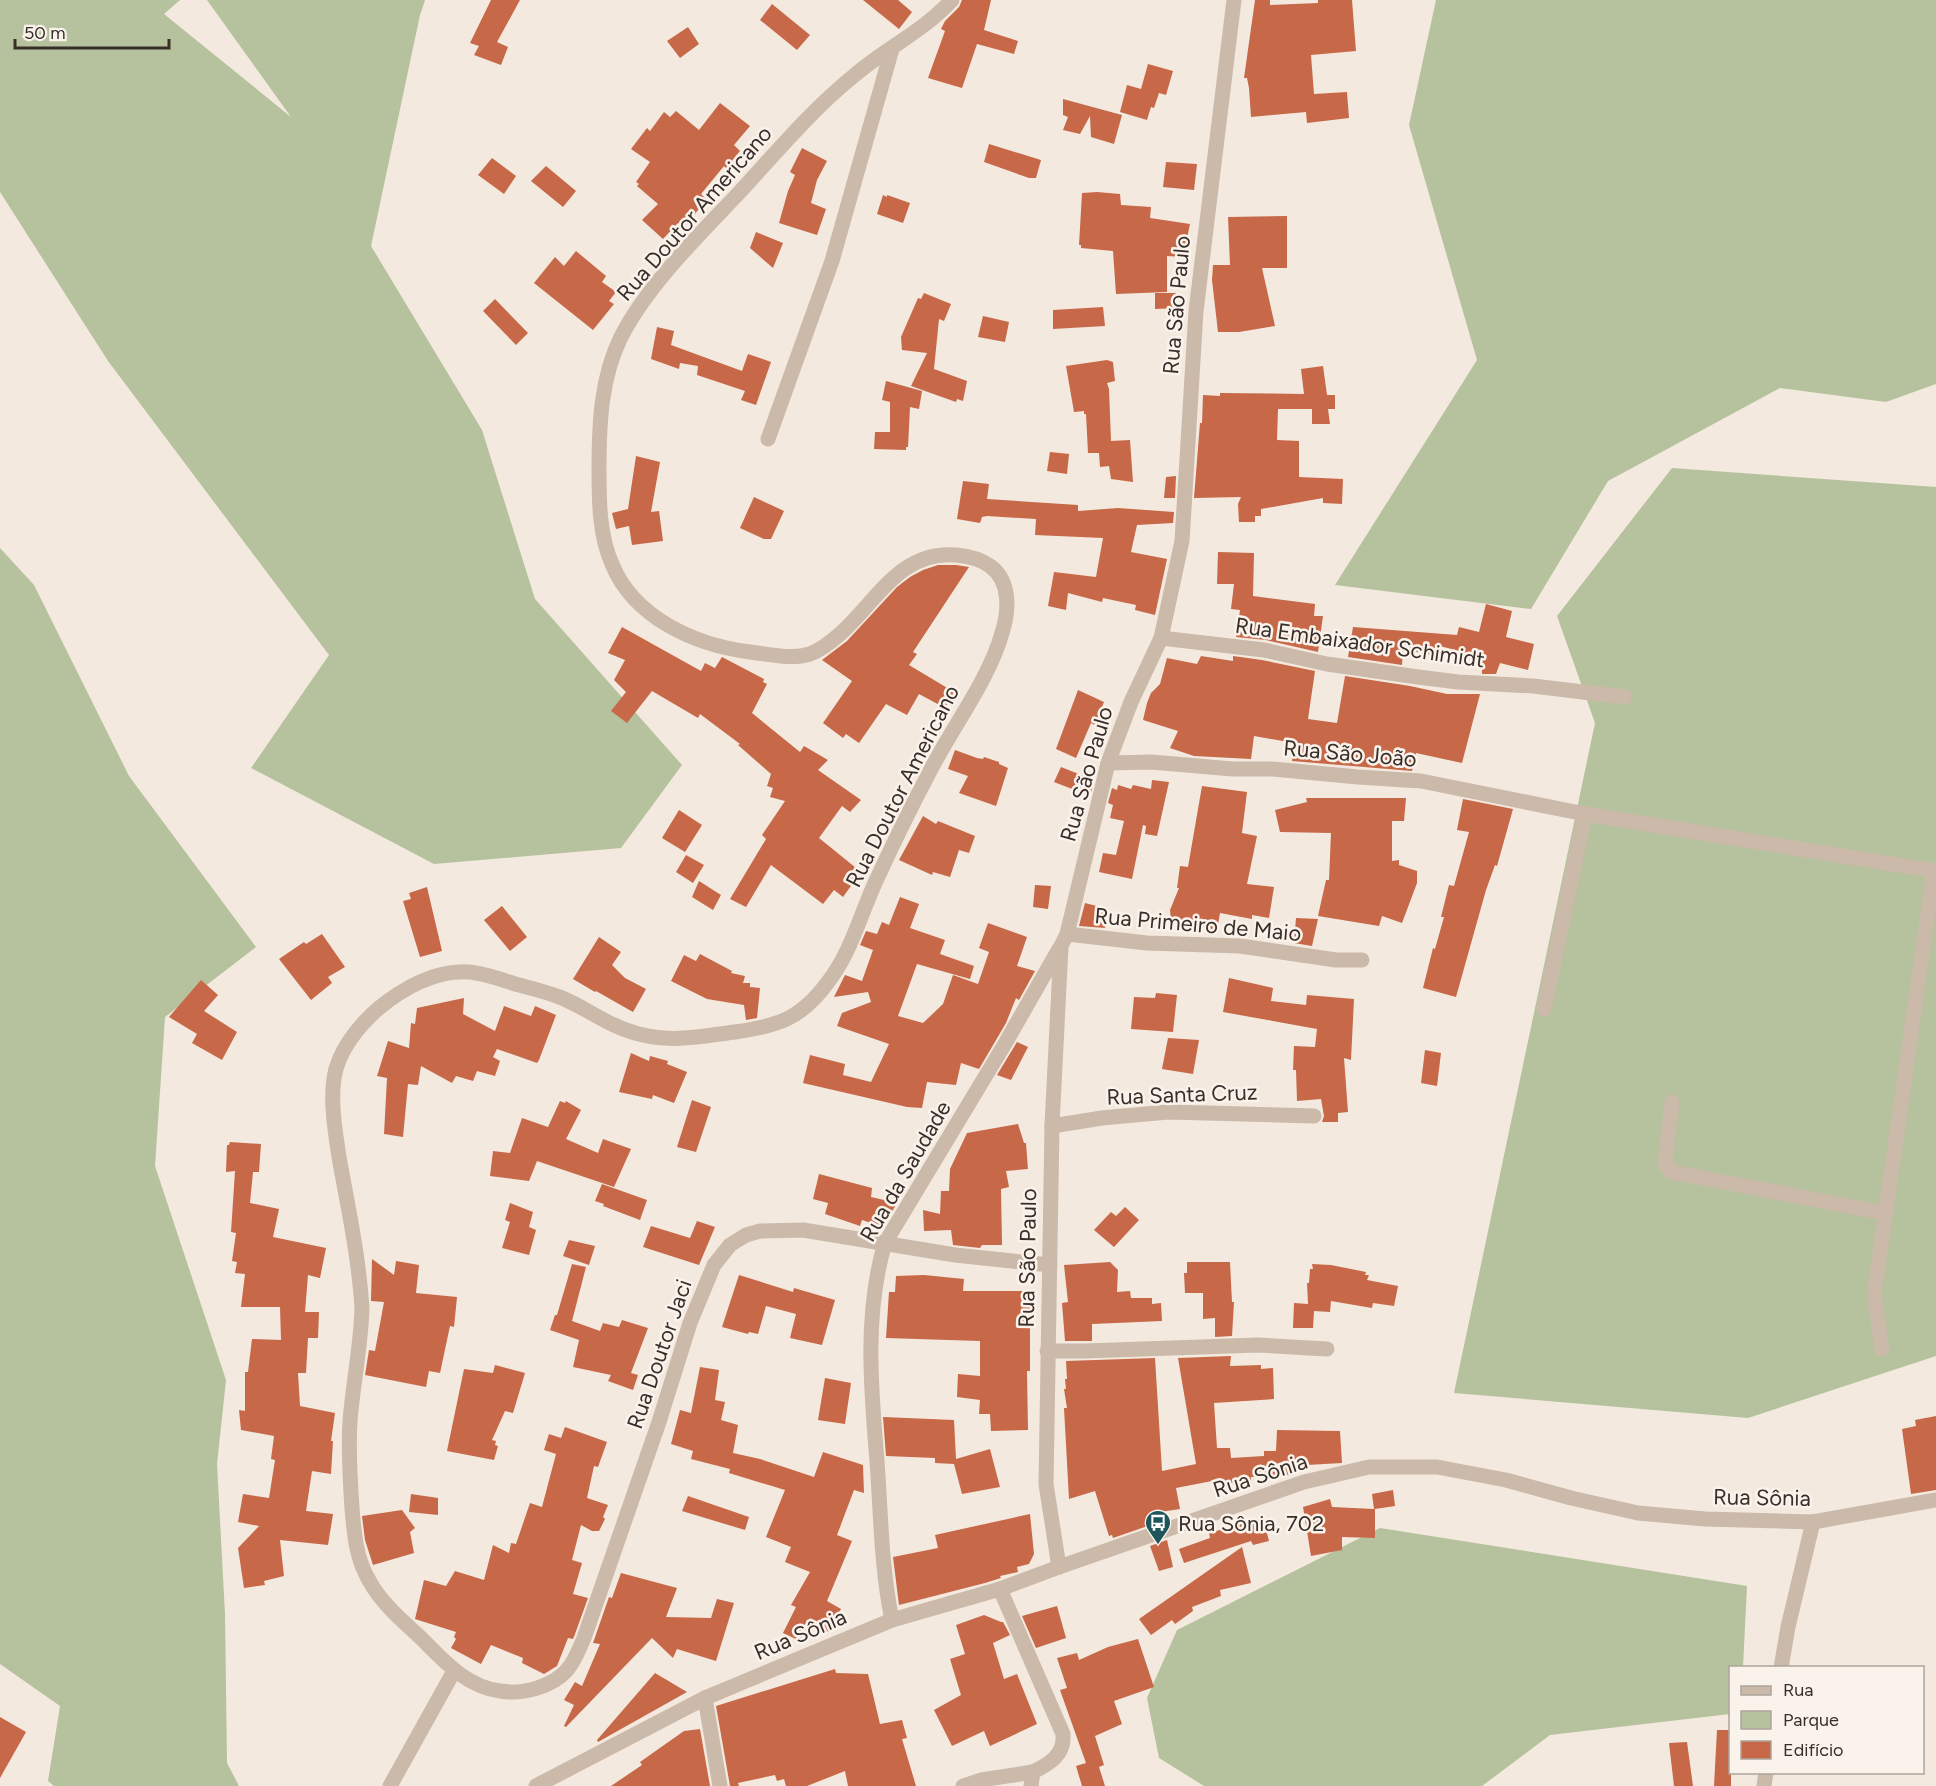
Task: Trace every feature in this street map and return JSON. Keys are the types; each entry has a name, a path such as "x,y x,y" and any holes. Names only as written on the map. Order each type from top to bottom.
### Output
{"street":[{"name":"Rua Doutor Americano","path":"453,1671 382,1600 370,1582 360,1560 354,1536 350,1481 350,1422 362,1329 362,1308 335,1130 333,1089 337,1066 344,1050 359,1028 379,1008 414,984 435,976 455,972 473,972 567,1000 599,1019 629,1032 674,1039 759,1028 782,1022 800,1012 817,996 842,961 875,884 929,772 994,659 1004,629 1008,606 1000,576 986,563 972,557 946,554 926,556 899,572 855,620 834,640 814,653 777,656 726,648 705,642 679,631 652,615 627,591 612,566 603,536 599,498 599,430 607,377 619,342 636,312 699,236 805,121 859,70 936,18 952,0"},
{"name":"Rua São Paulo","path":"1059,1567 1046,1484 1047,1351 1052,1126 1064,940 1108,763 1131,702 1161,638 1182,541 1196,311 1234,0"},
{"path":"768,439 832,261 892,49"},
{"name":"Rua Embaixador Schimidt","path":"1161,638 1264,650 1327,664 1418,677 1458,682 1533,686 1625,697"},
{"name":"Rua São João","path":"1108,763 1151,762 1233,769 1273,769 1420,781 1585,814 1935,871"},
{"path":"1544,1009 1585,814"},
{"path":"1882,1349 1874,1295 1935,871"},
{"name":"Rua Primeiro de Maio","path":"1064,940 1240,946 1336,960 1362,960"},
{"name":"Rua da Saudade","path":"892,1620 882,1559 873,1417 871,1356 876,1272 885,1243 1006,1042 1064,940"},
{"path":"1672,1102 1665,1163 1671,1172 1885,1212"},
{"name":"Rua Santa Cruz","path":"1052,1126 1102,1118 1168,1112 1314,1116"},
{"name":"Rua Doutor Jaci","path":"453,1671 489,1690 525,1691 554,1680 566,1671 574,1659 609,1571 690,1323 714,1265 730,1245 746,1235 774,1230 803,1230 955,1255 1050,1265"},
{"path":"1047,1351 1258,1345 1327,1349"},
{"name":"Rua Sônia","path":"536,1786 705,1698 892,1620 1000,1589 1304,1482 1369,1467 1437,1467 1506,1480 1638,1513 1705,1519 1813,1522 1936,1500"},
{"path":"1781,1666 1788,1627 1813,1522"},
{"path":"963,1786 981,1780 1032,1779 1061,1751 1064,1743 1063,1734 1000,1589"},
{"path":"390,1786 453,1671"},
{"path":"705,1698 720,1786"}],"green space":[{"path":"0,0 180,0 164,14 291,117 207,0 425,0 371,246 482,430 535,599 682,765 621,848 434,864 251,768 329,655 108,361 0,192"},
{"path":"1436,0 1936,0 1936,384 1886,402 1780,388 1608,481 1531,609 1335,585 1477,360 1409,125"},
{"path":"1672,468 1936,487 1936,1356 1748,1418 1454,1393 1595,723 1557,616"},
{"path":"0,548 34,585 129,776 256,947 165,1017 155,1166 226,1380 217,1464 225,1614 227,1763 239,1786 54,1786 48,1781 60,1706 0,1664"},
{"path":"1380,1528 1747,1586 1743,1666 1729,1666 1729,1714 1550,1735 1482,1786 1204,1786 1159,1758 1147,1698 1177,1630"}],"building":[{"path":"491,0 520,0 497,42 508,47 501,65 474,55 479,46 470,43"},
{"path":"863,0 898,0 912,12 899,29"},
{"path":"962,0 991,0 984,30 1018,41 1014,54 977,44 962,88 928,78 945,31 941,29"},
{"path":"1255,0 1270,0 1270,5 1318,3 1318,0 1352,0 1356,51 1311,55 1314,94 1347,92 1349,118 1307,123 1306,112 1251,117 1249,88 1247,78 1244,78"},
{"path":"772,4 810,35 797,50 760,20"},
{"path":"688,27 699,44 680,58 667,41"},
{"path":"1148,64 1173,71 1166,95 1159,93 1147,120 1120,112 1127,85 1141,89"},
{"path":"1063,99 1122,115 1114,144 1091,137 1090,116 1080,134 1063,130 1068,117 1063,115"},
{"path":"720,103 750,126 734,145 740,151 701,194 707,200 684,226 678,223 663,239 642,220 658,204 637,186 639,184 636,182 650,162 631,149 647,128 650,131 664,112 670,117 676,111 699,130"},
{"path":"989,144 1041,160 1036,178 1029,178 984,162"},
{"path":"802,148 827,161 817,180 811,203 826,209 817,235 779,223 795,175 790,172"},
{"path":"492,158 516,176 504,194 478,175"},
{"path":"1166,162 1197,164 1194,190 1163,187"},
{"path":"546,166 576,191 563,207 531,181"},
{"path":"1082,193 1120,194 1121,205 1151,207 1150,218 1190,224 1183,257 1167,256 1167,292 1116,294 1113,251 1081,248 1079,245"},
{"path":"883,195 910,203 903,223 877,214"},
{"path":"1287,216 1287,268 1262,268 1275,326 1239,332 1218,332 1212,280 1213,265 1230,265 1228,217"},
{"path":"756,232 783,243 773,268 750,248"},
{"path":"576,251 606,276 602,282 616,292 609,301 614,304 593,330 534,283 555,257 564,266"},
{"path":"924,293 951,304 944,321 939,319 934,369 967,381 963,401 957,399 956,402 911,386 927,353 902,350 901,337 918,298 921,299"},
{"path":"1155,293 1176,293 1177,308 1155,309"},
{"path":"495,299 528,333 516,345 483,311"},
{"path":"1103,307 1105,326 1053,329 1053,310"},
{"path":"983,316 1009,322 1005,342 978,337"},
{"path":"657,327 674,331 671,345 742,371 748,354 771,362 756,405 741,400 745,391 697,375 698,366 680,363 679,369 651,359"},
{"path":"1107,360 1113,362 1115,381 1107,383 1111,441 1130,440 1133,482 1111,479 1109,466 1100,467 1099,453 1088,453 1086,414 1084,411 1074,412 1066,366"},
{"path":"1323,366 1327,395 1335,395 1335,409 1328,409 1330,424 1312,424 1312,409 1278,409 1277,440 1299,441 1299,477 1343,479 1342,504 1323,503 1323,498 1261,509 1261,516 1255,516 1255,522 1239,522 1238,504 1241,497 1194,498 1203,395 1220,396 1220,393 1304,394 1301,369"},
{"path":"886,381 922,391 919,409 910,407 906,450 874,449 875,432 890,432 890,402 882,400"},
{"path":"1050,452 1069,454 1067,474 1047,471"},
{"path":"636,456 660,462 651,512 659,511 663,541 632,545 629,526 616,529 612,513 628,509"},
{"path":"1176,476 1175,498 1164,498 1166,477"},
{"path":"963,481 989,484 987,499 1078,505 1078,511 1118,508 1174,512 1173,523 1137,525 1131,552 1167,559 1155,615 1135,610 1136,605 1103,598 1102,602 1068,593 1066,610 1048,606 1054,572 1096,577 1103,538 1035,535 1036,519 987,516 982,517 980,523 957,519"},
{"path":"754,497 784,511 771,539 764,539 740,528"},
{"path":"1218,552 1254,553 1253,596 1315,604 1314,616 1323,616 1318,652 1266,640 1236,637 1240,610 1231,609 1234,584 1217,584"},
{"path":"938,565 969,567 913,652 917,654 909,665 954,692 945,708 919,694 907,715 886,704 859,743 846,734 843,738 823,723 852,681 822,660 847,641 897,587 923,570"},
{"path":"1486,604 1512,611 1506,637 1534,644 1528,670 1500,663 1496,674 1482,674 1482,665 1472,663 1475,655 1436,645 1432,655 1403,649 1402,665 1348,657 1353,627 1457,635 1459,627 1479,632"},
{"path":"622,627 701,671 705,663 715,668 722,657 764,679 763,682 767,684 752,713 800,752 804,746 828,760 818,770 861,800 850,812 842,806 819,838 861,872 843,897 834,890 823,904 771,865 746,907 730,899 766,839 762,835 785,801 770,797 773,788 767,786 771,774 738,745 740,744 700,714 698,718 652,691 627,723 611,711 626,692 614,680 625,660 608,653"},
{"path":"1201,656 1233,661 1233,656 1315,671 1308,719 1337,723 1345,676 1447,694 1480,694 1462,763 1416,753 1412,771 1292,761 1294,743 1254,736 1251,759 1194,756 1170,748 1178,731 1143,720 1147,703 1151,693 1160,684 1167,658 1197,664"},
{"path":"1078,690 1104,702 1095,725 1091,723 1076,758 1056,749"},
{"path":"955,750 977,758 983,759 984,757 999,762 1008,768 996,806 959,793 968,776 948,769"},
{"path":"1061,767 1094,780 1090,796 1054,782"},
{"path":"1152,780 1169,782 1157,836 1145,834 1146,826 1143,825 1132,879 1099,872 1103,853 1116,855 1124,821 1110,818 1113,805 1108,803 1112,788 1117,790 1118,785 1131,789 1133,785 1151,789"},
{"path":"1202,786 1247,792 1242,833 1257,836 1247,884 1274,887 1269,918 1252,915 1252,919 1220,913 1217,930 1171,921 1170,910 1179,888 1177,888 1180,866 1188,867"},
{"path":"1306,798 1406,798 1404,821 1392,821 1392,861 1399,860 1399,865 1417,871 1417,883 1402,923 1382,916 1379,926 1318,916 1326,880 1329,880 1331,833 1280,832 1275,810 1307,802"},
{"path":"1463,799 1513,809 1497,866 1495,865 1486,890 1456,997 1423,988 1444,917 1441,917 1449,885 1454,886 1469,832 1457,830"},
{"path":"679,810 702,825 685,852 662,838"},
{"path":"923,816 936,824 938,821 975,836 969,853 959,850 950,877 933,872 932,875 899,860"},
{"path":"686,855 704,865 693,883 676,872"},
{"path":"699,881 721,895 713,910 692,897"},
{"path":"1035,885 1051,886 1048,909 1033,907"},
{"path":"427,887 442,951 420,957 403,901 411,899 409,893"},
{"path":"900,897 919,904 910,928 945,940 940,954 974,966 970,979 917,964 898,1016 923,1023 943,1004 953,975 978,984 989,952 979,948 988,923 1027,937 1017,966 1035,971 1019,1000 1016,998 1006,1023 979,1069 961,1063 956,1085 927,1082 922,1108 907,1107 803,1083 810,1055 845,1064 843,1075 871,1082 889,1044 837,1026 842,1013 871,1002 868,992 834,997 845,975 862,981 873,950 860,945 866,931 877,934 882,922 889,925"},
{"path":"1085,903 1108,909 1105,928 1079,926"},
{"path":"502,906 527,937 510,951 484,920"},
{"path":"1296,918 1318,919 1312,946 1294,943"},
{"path":"322,934 345,967 328,977 332,983 311,1000 279,959 304,942 306,944"},
{"path":"599,937 621,952 612,965 625,978 646,989 633,1012 573,979"},
{"path":"700,954 732,971 731,973 745,976 743,983 750,983 750,987 760,988 757,1018 746,1020 744,1005 707,999 671,981 684,955 696,961"},
{"path":"1229,978 1273,988 1271,1001 1306,1005 1307,995 1354,999 1351,1060 1344,1058 1348,1112 1338,1113 1338,1122 1322,1122 1324,1116 1321,1099 1297,1101 1296,1070 1293,1070 1294,1046 1315,1047 1317,1029 1223,1012"},
{"path":"201,980 218,995 204,1011 237,1032 222,1060 192,1043 197,1034 169,1017"},
{"path":"1156,993 1177,995 1173,1032 1131,1029 1134,997 1155,998"},
{"path":"464,998 463,1014 495,1031 504,1006 531,1016 535,1006 556,1015 539,1060 537,1063 497,1049 493,1057 500,1061 495,1076 477,1071 473,1081 456,1076 452,1083 421,1066 418,1085 408,1084 403,1137 384,1134 387,1078 377,1076 388,1041 409,1048 411,1023 415,1024 417,1008"},
{"path":"1168,1038 1199,1040 1193,1074 1162,1069"},
{"path":"1017,1042 1028,1047 1011,1080 997,1075"},
{"path":"1425,1050 1441,1053 1437,1086 1421,1083"},
{"path":"631,1053 649,1061 650,1056 668,1061 667,1064 687,1072 674,1103 653,1095 652,1099 619,1092"},
{"path":"692,1100 711,1107 696,1152 677,1147"},
{"path":"560,1101 565,1103 566,1101 581,1110 566,1139 598,1153 603,1139 631,1149 614,1187 537,1161 529,1181 490,1176 493,1151 510,1153 522,1118 548,1127"},
{"path":"1018,1124 1024,1143 1026,1143 1028,1169 1006,1171 1009,1187 1001,1189 1002,1245 982,1245 980,1248 953,1245 951,1230 924,1231 923,1210 940,1214 941,1191 949,1191 950,1169 967,1133"},
{"path":"230,1142 261,1144 259,1172 253,1172 250,1203 279,1209 273,1237 326,1248 320,1278 308,1275 305,1312 319,1312 318,1338 308,1338 306,1373 298,1373 300,1406 335,1413 331,1441 333,1441 331,1474 312,1471 306,1511 333,1514 328,1545 280,1540 284,1576 264,1581 265,1585 244,1588 238,1548 259,1526 238,1522 243,1494 269,1498 275,1460 271,1459 274,1436 241,1430 239,1410 245,1411 245,1372 248,1372 252,1339 281,1340 280,1307 241,1307 245,1274 235,1273 237,1262 232,1261 236,1233 231,1232 235,1171 226,1172 227,1145"},
{"path":"819,1174 872,1188 871,1197 897,1203 883,1227 862,1220 860,1226 825,1214 828,1203 813,1199"},
{"path":"602,1184 647,1200 640,1220 595,1201"},
{"path":"510,1203 533,1212 529,1227 536,1230 529,1255 502,1248 510,1222 505,1220"},
{"path":"1125,1207 1139,1220 1114,1247 1094,1230 1111,1212 1116,1216"},
{"path":"697,1221 715,1227 699,1265 643,1247 651,1226 690,1238"},
{"path":"569,1240 595,1246 589,1265 563,1256"},
{"path":"372,1259 394,1275 396,1261 419,1265 416,1293 457,1297 454,1327 450,1326 440,1373 429,1371 426,1387 365,1375 369,1350 375,1351 384,1302 371,1301"},
{"path":"1110,1262 1118,1270 1117,1292 1130,1291 1131,1298 1152,1298 1152,1304 1161,1303 1162,1321 1092,1324 1092,1341 1065,1341 1062,1303 1068,1302 1064,1265"},
{"path":"1187,1262 1230,1262 1232,1302 1234,1302 1232,1336 1215,1337 1215,1318 1203,1319 1203,1293 1185,1293 1184,1273 1187,1273"},
{"path":"572,1264 586,1267 572,1321 600,1331 603,1323 619,1327 622,1320 648,1328 631,1373 638,1375 633,1390 608,1381 611,1375 573,1367 579,1340 550,1330 555,1315 557,1315"},
{"path":"1312,1264 1366,1272 1365,1275 1369,1275 1367,1280 1398,1286 1394,1306 1373,1303 1372,1308 1331,1301 1330,1312 1314,1311 1313,1328 1293,1328 1294,1303 1308,1304 1307,1283 1309,1283 1310,1269 1313,1269"},
{"path":"739,1275 793,1292 794,1288 835,1300 822,1345 790,1338 796,1314 766,1306 758,1334 749,1332 748,1334 722,1327"},
{"path":"924,1275 964,1279 963,1291 1030,1291 1030,1371 1027,1371 1028,1430 991,1431 990,1414 979,1414 980,1400 957,1397 958,1374 980,1376 980,1341 886,1338 889,1292 895,1292 896,1276"},
{"path":"1231,1356 1230,1366 1261,1365 1261,1369 1273,1368 1274,1399 1214,1403 1217,1448 1230,1448 1231,1458 1264,1456 1264,1451 1276,1451 1277,1430 1340,1431 1342,1463 1289,1466 1292,1475 1251,1477 1251,1482 1233,1485 1233,1483 1212,1486 1212,1481 1176,1488 1180,1509 1160,1512 1162,1521 1113,1538 1112,1535 1109,1536 1095,1491 1069,1499 1064,1408 1067,1408 1064,1389 1066,1389 1065,1379 1067,1379 1066,1361 1155,1358 1162,1471 1196,1464 1178,1358"},
{"path":"495,1365 525,1373 513,1413 505,1411 492,1440 496,1441 495,1445 498,1446 494,1460 447,1451 464,1369 493,1373"},
{"path":"700,1367 719,1370 715,1400 725,1402 721,1420 738,1425 733,1453 760,1459 814,1477 823,1452 863,1465 864,1493 854,1490 837,1535 852,1541 827,1601 841,1609 829,1632 809,1623 800,1641 783,1633 796,1607 791,1605 810,1572 785,1562 791,1547 766,1537 785,1490 729,1473 730,1469 691,1459 693,1451 671,1444 680,1410 691,1413"},
{"path":"825,1378 851,1383 845,1424 818,1420"},
{"path":"1936,1416 1936,1490 1911,1494 1902,1429 1916,1426 1915,1420"},
{"path":"883,1417 954,1420 956,1459 990,1449 1000,1487 962,1494 954,1464 935,1463 935,1458 886,1456"},
{"path":"565,1427 607,1442 598,1467 594,1466 587,1498 608,1505 603,1517 605,1519 599,1531 592,1531 581,1525 572,1560 582,1563 573,1594 588,1598 573,1639 568,1638 557,1666 544,1674 522,1663 523,1658 491,1645 481,1664 451,1648 456,1639 454,1637 456,1632 415,1619 424,1580 446,1586 455,1571 484,1580 493,1545 509,1553 511,1543 516,1544 530,1503 542,1507 556,1454 544,1450 549,1434 561,1438"},
{"path":"1393,1490 1395,1506 1375,1509 1375,1538 1342,1537 1342,1550 1311,1556 1303,1507 1330,1499 1332,1507 1374,1509 1372,1494"},
{"path":"411,1494 438,1498 438,1515 409,1512"},
{"path":"688,1496 749,1517 745,1530 682,1511"},
{"path":"402,1510 415,1528 410,1532 414,1553 373,1565 365,1540 362,1516"},
{"path":"1030,1514 1034,1554 1029,1564 1017,1567 1018,1572 899,1605 893,1557 938,1548 935,1535"},
{"path":"1263,1518 1269,1541 1253,1545 1251,1541 1184,1563 1179,1549 1210,1538 1209,1533"},
{"path":"1167,1540 1173,1567 1159,1571 1150,1546"},
{"path":"1242,1547 1251,1583 1220,1590 1221,1596 1192,1607 1193,1611 1175,1624 1172,1620 1151,1635 1139,1619"},
{"path":"621,1573 677,1588 666,1617 711,1618 717,1599 734,1603 716,1661 677,1649 673,1658 652,1638 566,1727 564,1726 574,1705 564,1700 575,1682 582,1686 600,1644 593,1643 609,1597 612,1598"},
{"path":"1057,1606 1066,1638 1036,1648 1022,1616"},
{"path":"984,1615 1003,1622 1010,1635 993,1643 1004,1679 1017,1674 1037,1724 990,1746 984,1731 952,1746 934,1710 961,1695 950,1659 965,1654 956,1625"},
{"path":"1138,1639 1154,1687 1114,1701 1122,1724 1095,1736 1104,1765 1099,1767 1105,1786 1082,1786 1076,1766 1086,1763 1060,1690 1067,1688 1057,1658 1077,1653 1079,1660 1108,1647"},
{"path":"835,1669 836,1673 868,1674 880,1724 902,1720 907,1738 902,1739 916,1786 848,1786 845,1771 807,1786 786,1786 784,1779 777,1781 775,1775 738,1783 739,1786 730,1786 716,1706"},
{"path":"655,1673 687,1692 598,1742 597,1740"},
{"path":"0,1717 26,1732 0,1778"},
{"path":"700,1729 710,1786 611,1786 642,1765 640,1762 684,1731"},
{"path":"1717,1730 1729,1730 1731,1786 1714,1786"},
{"path":"1687,1742 1693,1786 1674,1786 1669,1743"}],"place":[{"name":"Rua Sônia, 702","path":"1158,1546"}]}
